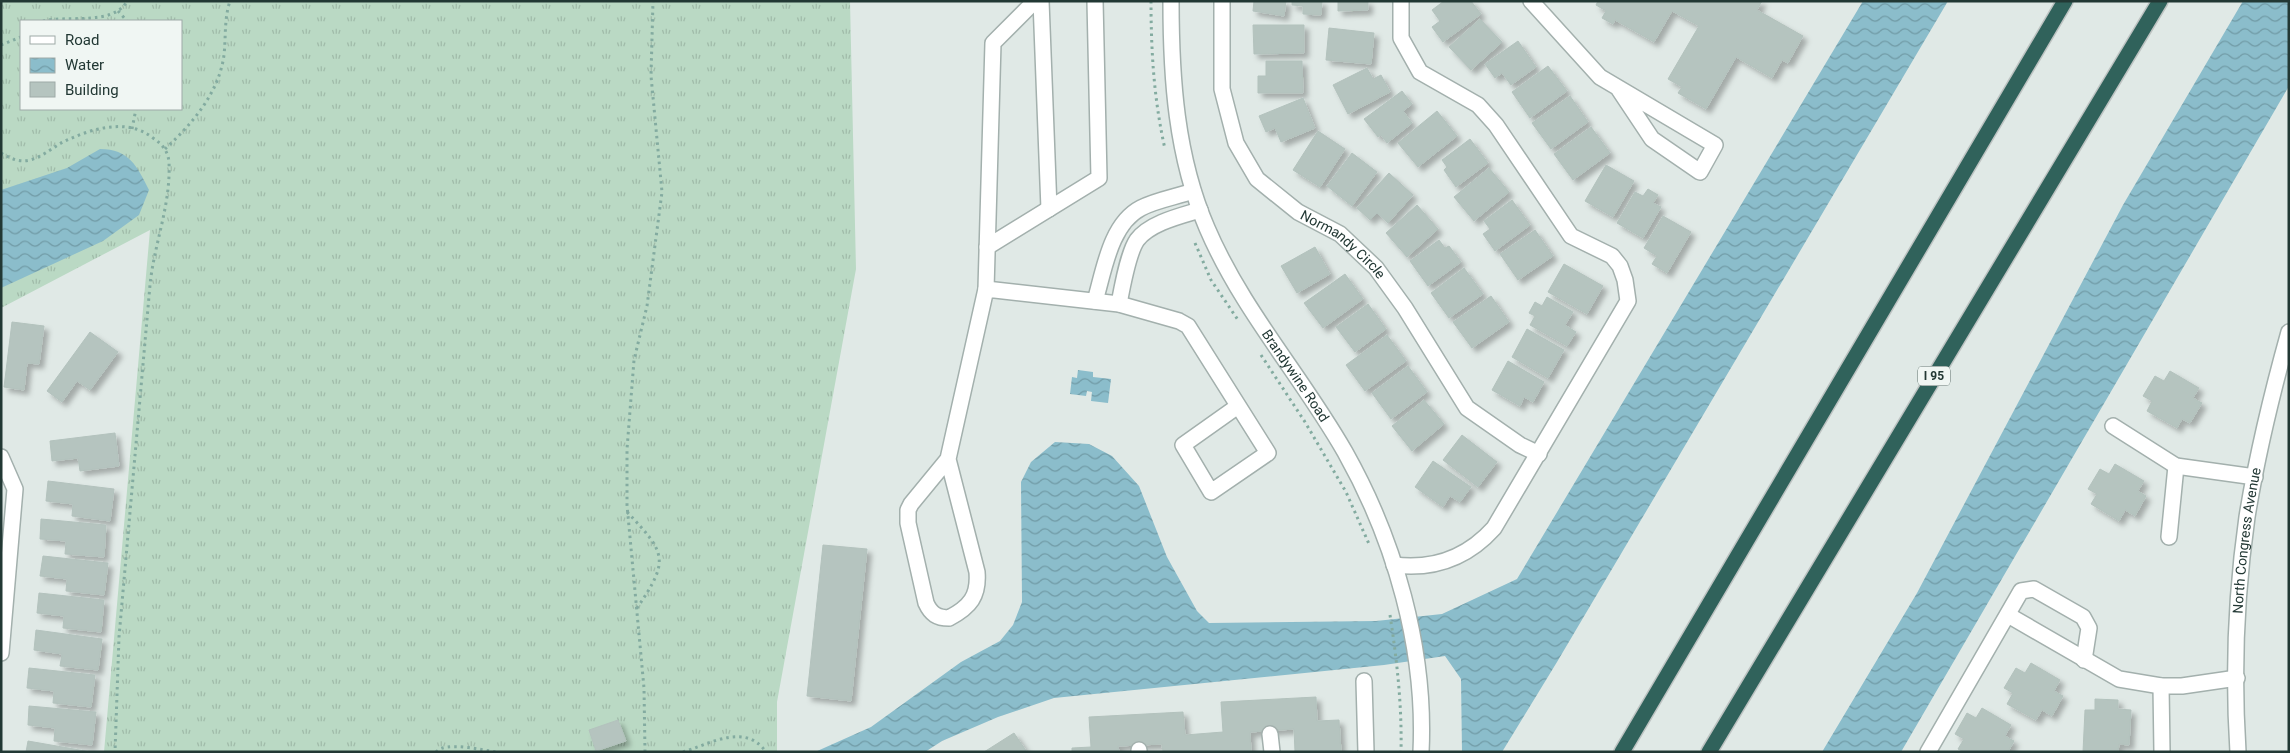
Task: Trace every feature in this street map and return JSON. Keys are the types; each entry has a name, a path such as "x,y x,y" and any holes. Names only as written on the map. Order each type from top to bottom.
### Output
{"highway":[{"path":"1622,752 2065,1"},
{"name":"I 95","path":"1708,752 2160,1"}],"street":[{"path":"948,459 977,572 978,586 972,600 949,618 935,616 930,612 926,603 908,523 908,510 948,459 986,289 993,43 1035,1"},
{"path":"1041,1 1049,209"},
{"path":"988,247 1099,178 1095,1"},
{"name":"Brandywine Road","path":"1171,1 1171,54 1174,103 1179,134 1193,191 1227,272 1243,300 1345,452 1373,510 1394,565 1407,613 1417,662 1421,752"},
{"name":"Normandy Circle","path":"1222,1 1222,89 1236,143 1257,179 1298,212 1340,234 1376,268 1405,308 1468,408 1520,445 1538,454"},
{"path":"1394,565 1419,567 1455,558 1476,545 1494,528 1628,301 1625,280 1620,266 1612,256 1571,236 1496,125 1478,105 1420,72 1401,38 1401,1"},
{"path":"1541,5 1600,77 1715,145 1700,172 1652,139 1618,88"},
{"path":"1095,301 1117,234 1127,220 1140,208 1193,191"},
{"path":"1119,304 1128,264 1137,240 1161,222 1200,210"},
{"path":"986,289 1119,304 1179,321 1188,326 1268,452 1211,492 1183,445 1238,406"},
{"name":"North Congress Avenue","path":"2238,752 2236,714 2239,609 2247,519 2254,477 2274,387 2289,332"},
{"path":"2114,426 2176,466 2254,477"},
{"path":"1,457 15,490 6,546 1,653"},
{"path":"2169,537 2176,466"},
{"path":"1928,752 2021,591 2034,589 2083,617 2089,628 2084,660"},
{"path":"2008,615 2119,679 2161,686 2182,686 2237,678"},
{"path":"1364,681 1366,752"},
{"path":"2161,686 2162,752"},
{"path":"1270,734 1272,752"}],"path":[{"path":"48,20 105,16 118,11 127,1"},
{"path":"165,149 195,119 219,77 224,54 230,1"},
{"path":"645,752 644,688 627,512 627,449 634,360 647,306 662,192 651,76 653,1"},
{"path":"118,11 126,20"},
{"path":"1,45 20,37"},
{"path":"132,129 136,110"},
{"path":"1,153 14,160 30,160 84,133 101,128 122,126 151,136 165,149 169,161 167,201 152,265 150,286 119,637 115,752"},
{"path":"1193,238 1211,280 1242,327"},
{"path":"1258,351 1305,422 1346,492 1369,545"},
{"path":"627,512 654,543 660,559 656,578 636,608"},
{"path":"1390,611 1402,713 1401,752"},
{"path":"683,752 721,738 742,736 757,742 766,752"},
{"path":"436,752 438,749 451,746 496,752"}],"green space":[{"path":"1,1 850,1 856,269 777,702 777,752 104,752 150,230 1,308"}],"water":[{"path":"1863,1 1948,1 1502,752 1462,752 1461,679 1445,656 1384,665 1054,698 998,717 942,741 925,752 815,752 871,727 961,662 1000,641 1013,625 1022,602 1021,482 1031,462 1055,442 1089,444 1112,456 1139,486 1167,557 1197,611 1209,623 1376,621 1442,614 1517,579"},
{"path":"2243,1 2289,1 2289,86 1901,752 1822,752 1917,593 2123,205"},
{"path":"100,149 118,152 131,160 136,166 149,190 139,215 103,241 1,288 1,190 67,168"},
{"path":"1078,370 1093,372 1093,377 1111,379 1108,403 1091,401 1092,392 1087,391 1086,396 1070,394 1072,377 1077,378"}],"building":[{"path":"1254,1 1286,1 1284,16 1253,11"},
{"path":"1292,1 1322,1 1321,15 1303,14 1303,6 1292,5"},
{"path":"1338,1 1368,1 1368,10 1338,11"},
{"path":"1444,1 1471,1 1481,14 1443,42 1432,27 1440,21 1432,10"},
{"path":"1598,1 1762,1 1757,10 1803,36 1788,63 1782,60 1772,78 1736,57 1706,109 1678,93 1682,87 1668,79 1699,26 1672,11 1654,42 1615,20 1613,24 1602,18 1606,11 1596,5"},
{"path":"1480,19 1502,42 1471,70 1449,47"},
{"path":"1253,25 1304,25 1304,53 1254,54"},
{"path":"1329,28 1374,33 1371,64 1326,60"},
{"path":"1518,41 1536,67 1511,85 1502,73 1495,78 1485,64"},
{"path":"1266,61 1302,61 1303,93 1258,93 1258,76 1266,76"},
{"path":"1548,66 1567,91 1530,118 1512,92"},
{"path":"1367,68 1373,79 1381,75 1390,92 1348,114 1333,85"},
{"path":"1402,91 1412,104 1403,111 1412,123 1387,143 1381,135 1378,137 1364,119"},
{"path":"1570,96 1588,122 1551,149 1532,123"},
{"path":"1303,98 1315,128 1281,142 1275,128 1266,132 1259,116"},
{"path":"1437,111 1457,136 1418,167 1398,143"},
{"path":"1591,127 1610,153 1573,180 1554,154"},
{"path":"1318,131 1345,149 1320,187 1293,170"},
{"path":"1470,139 1488,163 1456,187 1444,170 1447,167 1442,160"},
{"path":"1352,153 1377,172 1352,206 1327,186"},
{"path":"1606,165 1634,181 1613,217 1585,201"},
{"path":"1489,168 1509,192 1474,221 1454,197"},
{"path":"1389,173 1413,195 1388,223 1377,213 1370,220 1357,208"},
{"path":"1648,189 1658,195 1653,203 1661,207 1643,238 1617,223 1635,192 1643,196"},
{"path":"1512,200 1530,225 1495,251 1483,234 1490,229 1484,221"},
{"path":"1417,205 1438,229 1407,257 1386,233"},
{"path":"1663,216 1691,232 1667,273 1652,264 1657,256 1644,248"},
{"path":"1535,230 1553,256 1518,280 1500,254"},
{"path":"1439,240 1445,248 1449,246 1461,262 1428,286 1410,261"},
{"path":"1315,247 1330,274 1297,293 1281,266"},
{"path":"1564,264 1603,286 1587,314 1548,292"},
{"path":"1464,268 1483,294 1449,318 1431,293"},
{"path":"1345,274 1363,299 1323,328 1304,303"},
{"path":"1491,296 1509,322 1472,348 1453,322"},
{"path":"1547,297 1573,312 1565,325 1576,332 1567,346 1530,325 1535,316 1529,313 1535,302 1542,306"},
{"path":"1368,304 1386,329 1355,352 1336,327"},
{"path":"12,322 44,326 39,364 27,363 24,390 4,387"},
{"path":"1527,329 1564,350 1548,378 1512,357"},
{"path":"90,332 118,352 90,390 77,381 62,402 47,391"},
{"path":"1387,335 1406,361 1365,391 1346,365"},
{"path":"1508,361 1544,382 1533,402 1524,397 1520,406 1492,390"},
{"path":"1408,366 1427,392 1391,419 1372,393"},
{"path":"2170,371 2199,388 2193,398 2202,403 2190,423 2182,419 2177,428 2147,411 2152,401 2143,396 2155,376 2164,381"},
{"path":"1424,400 1444,424 1412,451 1392,426"},
{"path":"115,433 119,466 80,471 78,458 52,461 50,441"},
{"path":"1462,435 1497,462 1478,487 1443,460"},
{"path":"1433,461 1471,487 1460,502 1450,496 1443,507 1415,487"},
{"path":"2115,464 2144,481 2138,491 2146,496 2135,516 2125,510 2119,521 2091,504 2097,494 2088,489 2100,469 2109,474"},
{"path":"48,481 114,489 110,521 72,516 73,504 46,501"},
{"path":"41,519 106,525 104,557 65,554 66,541 40,539"},
{"path":"823,545 867,549 851,701 807,696"},
{"path":"43,556 108,563 104,595 66,591 67,579 40,576"},
{"path":"39,593 104,600 101,632 63,628 64,616 37,613"},
{"path":"36,630 102,639 98,670 60,666 62,654 34,650"},
{"path":"2031,663 2060,680 2054,691 2063,696 2052,716 2042,710 2036,720 2007,704 2013,693 2004,688 2016,668 2025,673"},
{"path":"29,668 95,675 91,707 53,703 54,691 27,688"},
{"path":"1316,697 1317,721 1339,720 1341,752 1295,752 1294,729 1250,732 1251,752 1163,752 1162,744 1118,746 1119,752 1072,752 1072,748 1091,747 1089,717 1183,712 1185,735 1223,732 1221,702"},
{"path":"2095,699 2118,700 2118,709 2131,710 2129,745 2119,744 2118,752 2083,752 2085,710 2095,710"},
{"path":"29,706 96,712 92,745 54,741 55,728 28,725"},
{"path":"1982,708 2011,725 2005,736 2014,741 2008,752 1964,752 1958,749 1964,739 1955,734 1967,713 1976,718"},
{"path":"618,720 626,741 596,751 589,730"},
{"path":"1014,733 1027,752 984,752"},
{"path":"28,741 91,752 26,752"}]}
